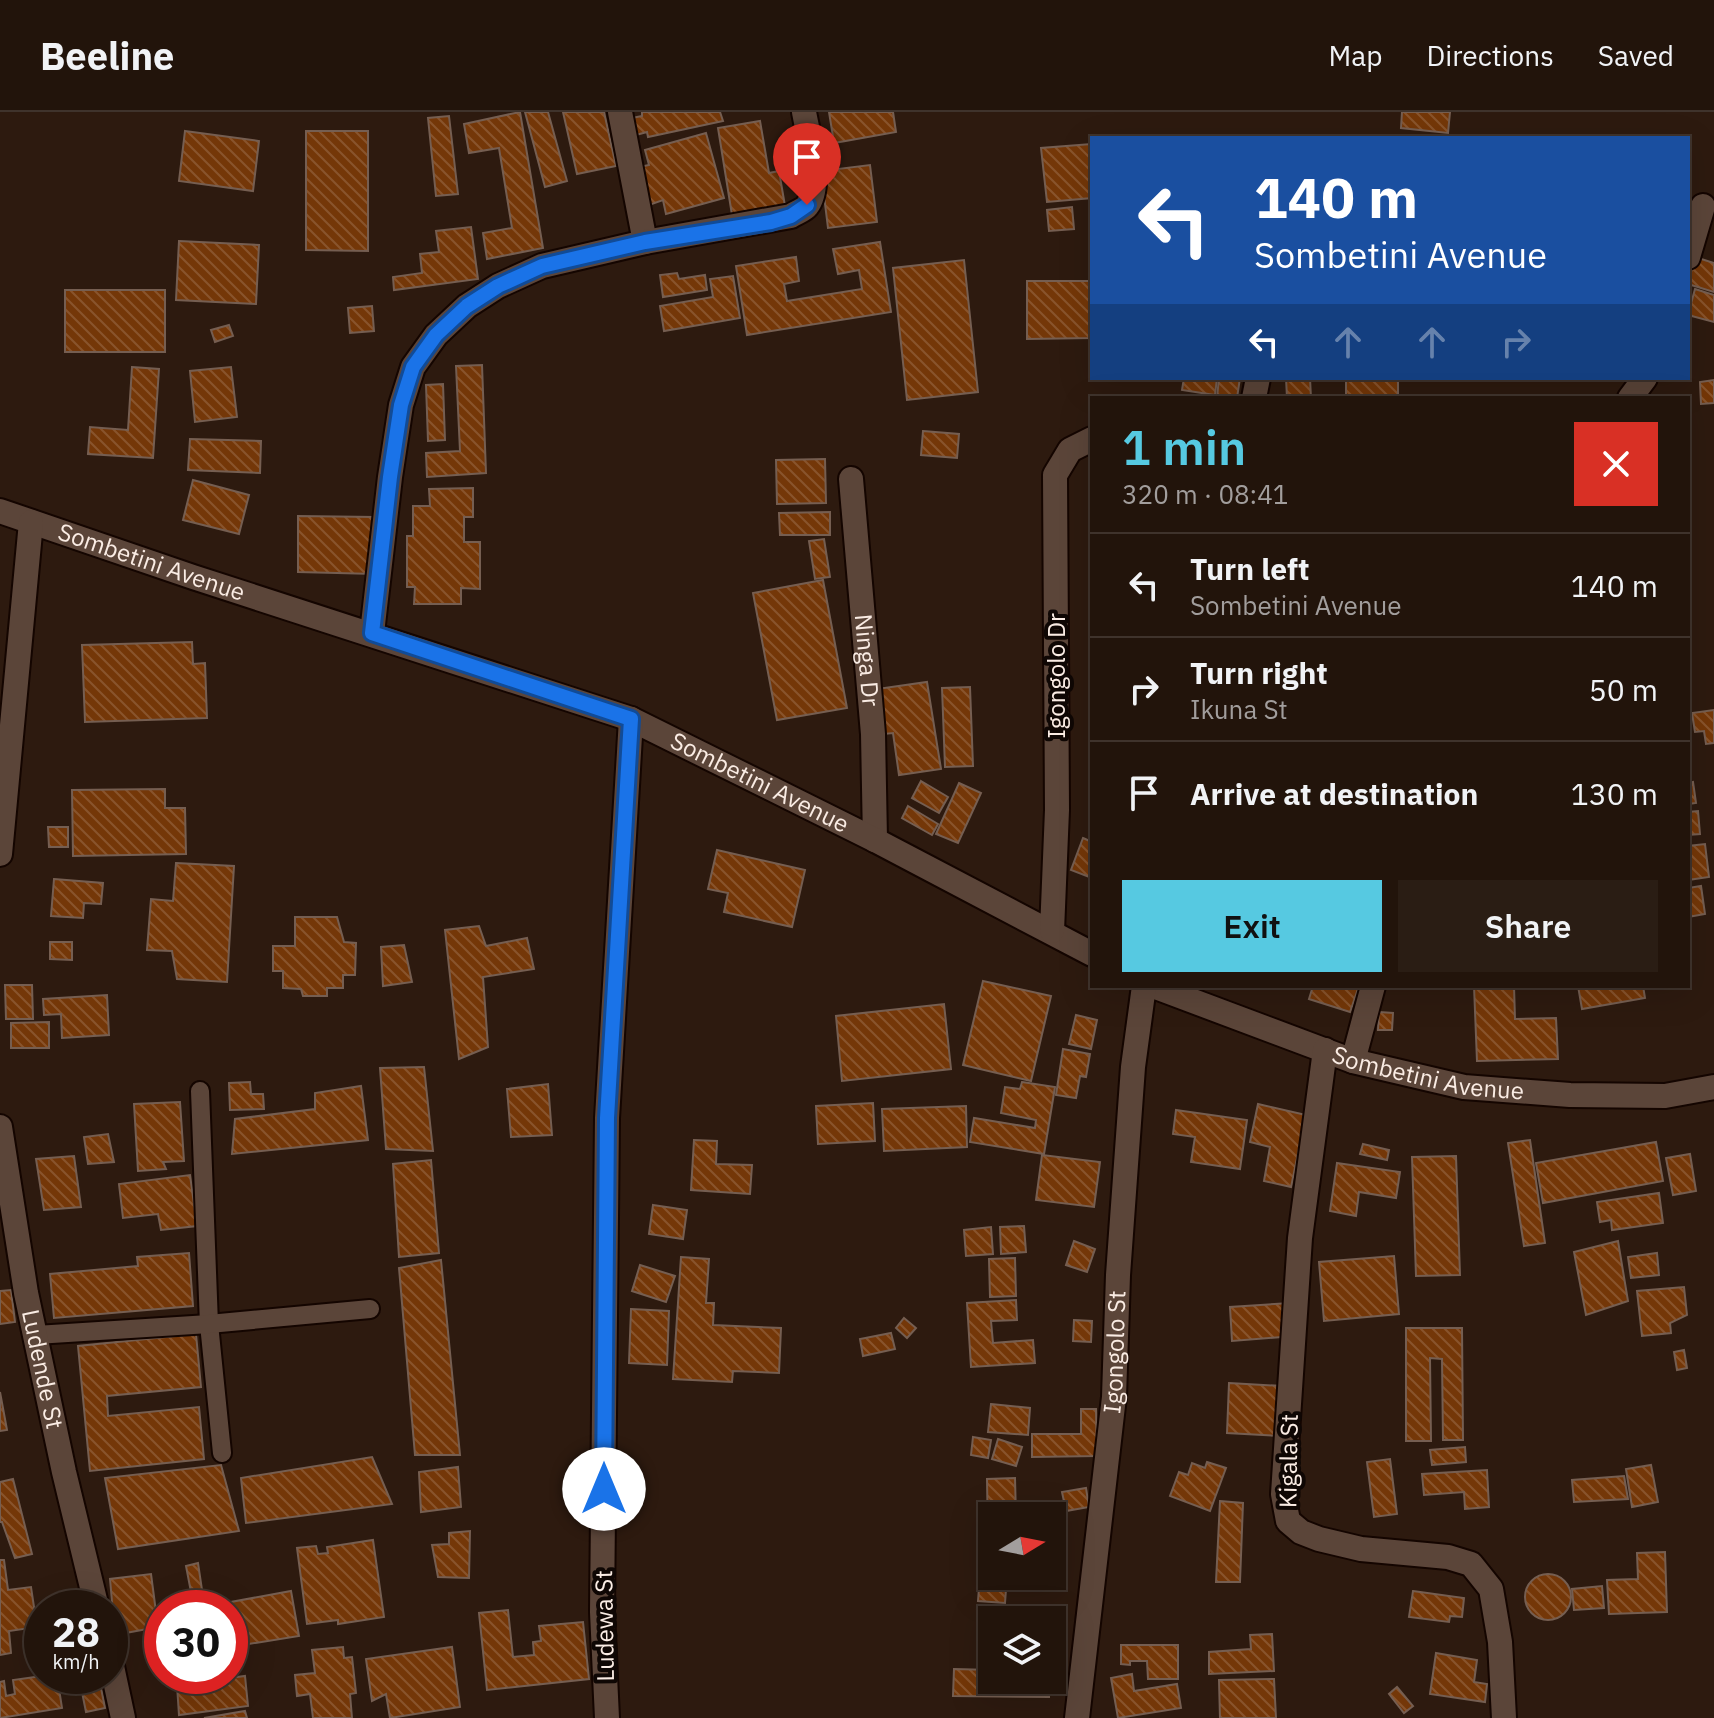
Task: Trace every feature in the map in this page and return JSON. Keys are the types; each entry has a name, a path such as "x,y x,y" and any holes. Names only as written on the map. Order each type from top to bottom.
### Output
{"street":[{"path":"620,112 645,242"},
{"path":"372,633 401,405 413,367 436,335 467,306 498,286 542,266 645,242 771,222 791,216 807,205 814,187 814,168 804,112"},
{"path":"1690,250 1703,206"},
{"name":"Igongolo Dr","path":"1052,931 1057,794 1055,475 1070,450 1090,440"},
{"name":"Ninga Dr","path":"851,479 873,734 875,840"},
{"name":"Sombetini Avenue","path":"0,511 631,719 875,840 1090,953"},
{"path":"0,854 31,522"},
{"name":"Ludewa St","path":"607,1718 602,1612 607,1118 631,719"},
{"name":"Igongolo St","path":"1077,1718 1114,1397 1118,1275 1131,1097 1144,988"},
{"name":"Sombetini Avenue","path":"1158,988 1353,1061 1464,1087 1570,1095 1665,1096 1714,1089"},
{"path":"1353,1061 1372,988"},
{"name":"Kigala St","path":"1325,1050 1300,1238 1283,1494 1288,1521 1301,1532 1319,1539 1361,1549 1448,1557 1471,1564 1491,1589 1500,1642 1504,1718"},
{"name":"Ludende St","path":"0,1127 26,1293 93,1590"},
{"path":"118,1694 123,1718"}],"lane":[{"path":"200,1091 209,1324 222,1453"},
{"path":"36,1335 209,1324 370,1309"}],"building":[{"path":"520,112 543,248 487,259 483,233 512,228 499,148 469,153 464,124"},
{"path":"525,112 548,112 567,181 545,187"},
{"path":"563,112 604,112 616,166 577,174"},
{"path":"642,112 720,112 723,121 648,137 647,132 636,135 632,118 642,116"},
{"path":"829,112 893,112 896,132 834,143"},
{"path":"1402,112 1450,112 1448,133 1401,128"},
{"path":"449,116 458,194 436,196 428,118"},
{"path":"760,121 769,173 779,171 785,206 732,215 718,128"},
{"path":"185,131 259,141 253,191 179,181"},
{"path":"306,131 368,131 368,251 306,250"},
{"path":"706,133 724,198 666,214 663,200 649,205 639,167 649,165 645,150"},
{"path":"1090,144 1090,198 1047,202 1041,148"},
{"path":"870,165 877,222 828,228 821,171"},
{"path":"1072,207 1074,229 1049,231 1047,210"},
{"path":"471,227 478,279 394,290 393,277 422,273 420,254 439,252 436,231"},
{"path":"179,241 259,245 256,304 176,300"},
{"path":"880,242 891,312 747,335 736,266 796,257 799,281 784,284 787,301 862,289 859,270 838,274 833,249"},
{"path":"1695,257 1714,263 1714,292 1690,285"},
{"path":"964,260 978,392 907,400 893,268"},
{"path":"677,273 679,279 705,275 707,290 663,297 660,275"},
{"path":"733,276 740,318 664,331 660,306 713,297 710,279"},
{"path":"1027,281 1090,281 1090,338 1027,339"},
{"path":"1695,289 1714,295 1714,322 1690,316"},
{"path":"65,290 165,290 165,352 65,352"},
{"path":"372,306 374,331 350,333 348,308"},
{"path":"229,325 233,336 215,342 211,330"},
{"path":"482,365 486,473 427,477 426,453 460,451 456,366"},
{"path":"132,367 159,369 153,458 88,454 90,427 128,430"},
{"path":"231,367 237,417 195,422 190,371"},
{"path":"1184,380 1217,380 1215,395 1182,390"},
{"path":"1219,380 1240,380 1237,396 1217,396"},
{"path":"1286,380 1310,380 1311,396 1287,396"},
{"path":"1346,380 1398,380 1398,396 1346,396"},
{"path":"1714,380 1714,403 1701,404 1700,382"},
{"path":"443,384 445,440 428,441 426,385"},
{"path":"923,431 959,434 957,458 921,455"},
{"path":"190,439 261,441 260,473 188,470"},
{"path":"825,459 826,503 777,504 776,460"},
{"path":"193,480 249,495 239,534 183,520"},
{"path":"473,488 473,517 464,517 464,542 480,542 480,589 461,588 461,604 414,604 415,587 407,587 407,536 413,536 413,506 430,506 429,489"},
{"path":"830,512 830,535 780,535 779,513"},
{"path":"298,516 375,517 375,574 298,572"},
{"path":"824,539 830,577 815,579 809,541"},
{"path":"823,580 847,708 777,720 753,593"},
{"path":"192,642 193,664 205,663 207,718 85,722 82,645"},
{"path":"927,682 941,769 899,775 893,733 884,734 877,689"},
{"path":"970,687 973,766 945,767 942,688"},
{"path":"1714,710 1714,743 1706,744 1704,731 1695,732 1692,713"},
{"path":"921,781 948,797 939,813 912,798"},
{"path":"1693,782 1696,803 1690,804 1690,783"},
{"path":"959,783 981,793 958,843 936,834"},
{"path":"165,789 165,808 185,808 186,854 73,856 72,790"},
{"path":"908,806 938,824 932,835 902,818"},
{"path":"1698,811 1700,834 1690,835 1690,812"},
{"path":"48,827 68,827 68,847 49,847"},
{"path":"1083,838 1090,841 1090,877 1071,870"},
{"path":"1705,844 1709,877 1690,880 1690,846"},
{"path":"717,850 805,870 792,927 724,912 728,893 708,889"},
{"path":"176,863 234,866 227,982 177,979 172,951 147,950 151,899 173,901"},
{"path":"54,879 103,883 101,904 84,903 83,918 51,916"},
{"path":"1701,886 1705,914 1690,917 1690,888"},
{"path":"295,917 337,917 344,942 356,943 355,975 343,975 343,988 327,988 327,996 303,996 301,989 283,988 283,971 273,971 273,946 295,946"},
{"path":"479,926 486,946 527,938 534,969 483,977 488,1047 459,1059 445,930"},
{"path":"50,942 72,942 72,960 50,959"},
{"path":"404,945 412,982 383,986 381,947"},
{"path":"983,981 1051,996 1031,1081 963,1065"},
{"path":"5,985 32,985 33,1019 6,1019"},
{"path":"1312,988 1358,988 1350,1012 1309,999"},
{"path":"1474,988 1514,988 1515,1019 1556,1018 1558,1059 1477,1061"},
{"path":"1578,988 1643,988 1645,998 1582,1009"},
{"path":"107,995 109,1035 62,1038 61,1014 44,1015 43,999"},
{"path":"944,1004 951,1069 842,1081 836,1016"},
{"path":"1379,1012 1393,1013 1392,1030 1378,1030"},
{"path":"1076,1015 1097,1020 1091,1049 1069,1044"},
{"path":"49,1022 49,1048 11,1048 11,1023"},
{"path":"1063,1049 1090,1054 1086,1077 1080,1076 1076,1098 1056,1095"},
{"path":"424,1067 433,1151 386,1149 380,1068"},
{"path":"250,1082 251,1094 263,1094 264,1109 230,1110 229,1083"},
{"path":"1022,1082 1055,1087 1044,1154 970,1142 974,1118 1035,1128 1036,1120 1001,1113 1005,1087 1020,1089"},
{"path":"548,1084 552,1135 511,1137 507,1089"},
{"path":"361,1086 368,1140 232,1154 235,1119 315,1109 315,1093"},
{"path":"180,1102 184,1161 163,1162 166,1169 138,1171 134,1104"},
{"path":"873,1103 875,1141 818,1144 816,1106"},
{"path":"1258,1104 1306,1115 1291,1187 1264,1181 1270,1147 1250,1142"},
{"path":"966,1106 967,1147 884,1151 882,1109"},
{"path":"1176,1110 1247,1120 1240,1169 1191,1162 1195,1137 1173,1134"},
{"path":"108,1134 114,1162 88,1164 84,1137"},
{"path":"694,1140 717,1141 716,1164 752,1165 750,1194 691,1190"},
{"path":"1530,1140 1545,1243 1524,1246 1508,1143"},
{"path":"1656,1142 1663,1181 1543,1203 1536,1163"},
{"path":"1363,1144 1389,1150 1387,1160 1360,1154"},
{"path":"1690,1154 1696,1191 1673,1195 1666,1158"},
{"path":"1042,1155 1100,1162 1094,1207 1036,1200"},
{"path":"74,1156 81,1207 44,1210 36,1159"},
{"path":"1456,1156 1460,1275 1416,1276 1412,1157"},
{"path":"431,1160 439,1253 399,1257 393,1164"},
{"path":"1337,1163 1400,1172 1396,1198 1359,1192 1356,1216 1330,1211"},
{"path":"190,1175 197,1226 161,1230 158,1214 123,1218 119,1184"},
{"path":"1659,1193 1663,1223 1612,1230 1611,1220 1600,1222 1597,1202"},
{"path":"653,1205 687,1210 683,1239 649,1234"},
{"path":"1024,1226 1026,1252 1001,1254 1000,1227"},
{"path":"991,1227 993,1254 966,1256 964,1230"},
{"path":"1074,1241 1095,1249 1087,1272 1066,1265"},
{"path":"1618,1241 1628,1301 1586,1315 1574,1252"},
{"path":"189,1253 193,1306 54,1318 50,1274 138,1266 137,1257"},
{"path":"1657,1253 1659,1275 1631,1278 1628,1257"},
{"path":"1394,1256 1399,1314 1324,1321 1319,1262"},
{"path":"681,1257 709,1259 706,1303 714,1303 713,1325 781,1328 779,1373 733,1371 732,1382 673,1379"},
{"path":"1015,1258 1016,1296 990,1297 989,1259"},
{"path":"441,1260 460,1455 415,1455 399,1268"},
{"path":"640,1265 675,1276 666,1302 632,1291"},
{"path":"1684,1287 1687,1315 1670,1323 1671,1333 1642,1336 1637,1291"},
{"path":"11,1290 15,1322 0,1324 0,1291"},
{"path":"1016,1300 1017,1320 991,1321 993,1343 1033,1340 1035,1363 971,1367 967,1303"},
{"path":"1290,1303 1293,1336 1232,1341 1230,1307"},
{"path":"631,1309 669,1311 667,1365 629,1363"},
{"path":"904,1318 916,1328 907,1338 896,1328"},
{"path":"1074,1320 1092,1321 1091,1342 1073,1341"},
{"path":"1406,1328 1462,1328 1463,1440 1443,1440 1442,1359 1430,1358 1431,1441 1406,1441"},
{"path":"891,1333 895,1349 863,1356 860,1339"},
{"path":"196,1334 201,1387 107,1396 108,1416 199,1407 204,1459 90,1471 78,1346"},
{"path":"1684,1350 1687,1368 1677,1370 1674,1352"},
{"path":"1229,1383 1283,1386 1280,1436 1227,1433"},
{"path":"0,1392 7,1430 0,1431"},
{"path":"991,1404 1030,1408 1028,1435 988,1432"},
{"path":"1081,1409 1096,1409 1097,1456 1032,1457 1032,1434 1081,1434"},
{"path":"973,1437 991,1440 988,1458 971,1455"},
{"path":"998,1439 1022,1447 1016,1466 992,1459"},
{"path":"1465,1447 1466,1462 1432,1465 1430,1450"},
{"path":"372,1457 392,1504 246,1523 241,1478"},
{"path":"1390,1459 1397,1514 1374,1517 1367,1462"},
{"path":"1207,1462 1226,1468 1210,1511 1170,1496 1179,1472 1188,1475 1192,1463 1205,1468"},
{"path":"221,1465 239,1531 118,1549 105,1478"},
{"path":"1651,1465 1658,1502 1632,1507 1626,1469"},
{"path":"458,1467 461,1507 421,1512 419,1472"},
{"path":"1487,1470 1489,1507 1465,1509 1464,1492 1424,1495 1422,1474"},
{"path":"1624,1476 1628,1499 1574,1502 1572,1480"},
{"path":"1015,1478 1016,1502 987,1502 987,1479"},
{"path":"13,1479 32,1554 15,1558 0,1522 0,1482"},
{"path":"1086,1488 1089,1507 1066,1511 1062,1492"},
{"path":"1220,1501 1243,1503 1240,1582 1216,1582"},
{"path":"470,1531 469,1578 438,1577 432,1545 449,1544 449,1533"},
{"path":"373,1540 384,1617 338,1624 338,1620 307,1624 297,1548 316,1546 318,1554 328,1553 327,1547"},
{"path":"1665,1552 1667,1612 1609,1614 1607,1580 1638,1579 1637,1553"},
{"path":"0,1560 4,1560 8,1590 31,1587 31,1590 24,1590 24,1629 9,1631 11,1653 0,1655"},
{"path":"198,1563 202,1590 191,1590 186,1566"},
{"path":"151,1574 153,1590 144,1590 144,1630 128,1633 128,1590 111,1590 110,1579"},
{"path":"1548,1574 1564,1581 1571,1597 1564,1613 1548,1620 1532,1613 1525,1597 1532,1581"},
{"path":"1602,1586 1604,1608 1574,1610 1572,1589"},
{"path":"979,1590 1006,1590 1005,1603 978,1601"},
{"path":"291,1591 299,1636 248,1644 248,1599"},
{"path":"1413,1591 1464,1598 1462,1617 1450,1616 1449,1622 1409,1617"},
{"path":"508,1610 513,1657 534,1655 533,1642 541,1641 539,1626 583,1622 589,1679 487,1690 479,1613"},
{"path":"1272,1634 1274,1671 1209,1674 1209,1652 1251,1649 1250,1635"},
{"path":"1121,1645 1178,1645 1178,1679 1148,1679 1147,1661 1121,1664"},
{"path":"343,1647 344,1658 352,1657 356,1693 350,1694 352,1718 313,1718 310,1694 297,1696 295,1675 315,1673 312,1650"},
{"path":"452,1647 460,1707 390,1718 386,1694 372,1701 366,1659"},
{"path":"1436,1653 1477,1660 1474,1682 1487,1684 1485,1702 1430,1694"},
{"path":"954,1669 978,1670 978,1694 1049,1694 1049,1697 953,1696"},
{"path":"1132,1674 1134,1691 1177,1684 1181,1708 1118,1718 1111,1678"},
{"path":"24,1678 24,1694 60,1694 62,1708 0,1718 0,1682 4,1681 6,1696 15,1694 13,1680"},
{"path":"1274,1679 1276,1718 1220,1718 1219,1680"},
{"path":"1397,1687 1413,1706 1404,1713 1389,1694"},
{"path":"82,1694 102,1694 105,1708 86,1712"},
{"path":"178,1694 247,1694 248,1706 179,1715"},
{"path":"245,1711 247,1718 204,1718"}],"route":[{"path":"604,1489 607,1118 631,719 372,633 393,453 401,405 413,367 436,335 467,306 498,286 542,266 645,242 771,222 791,216 807,205"}]}
